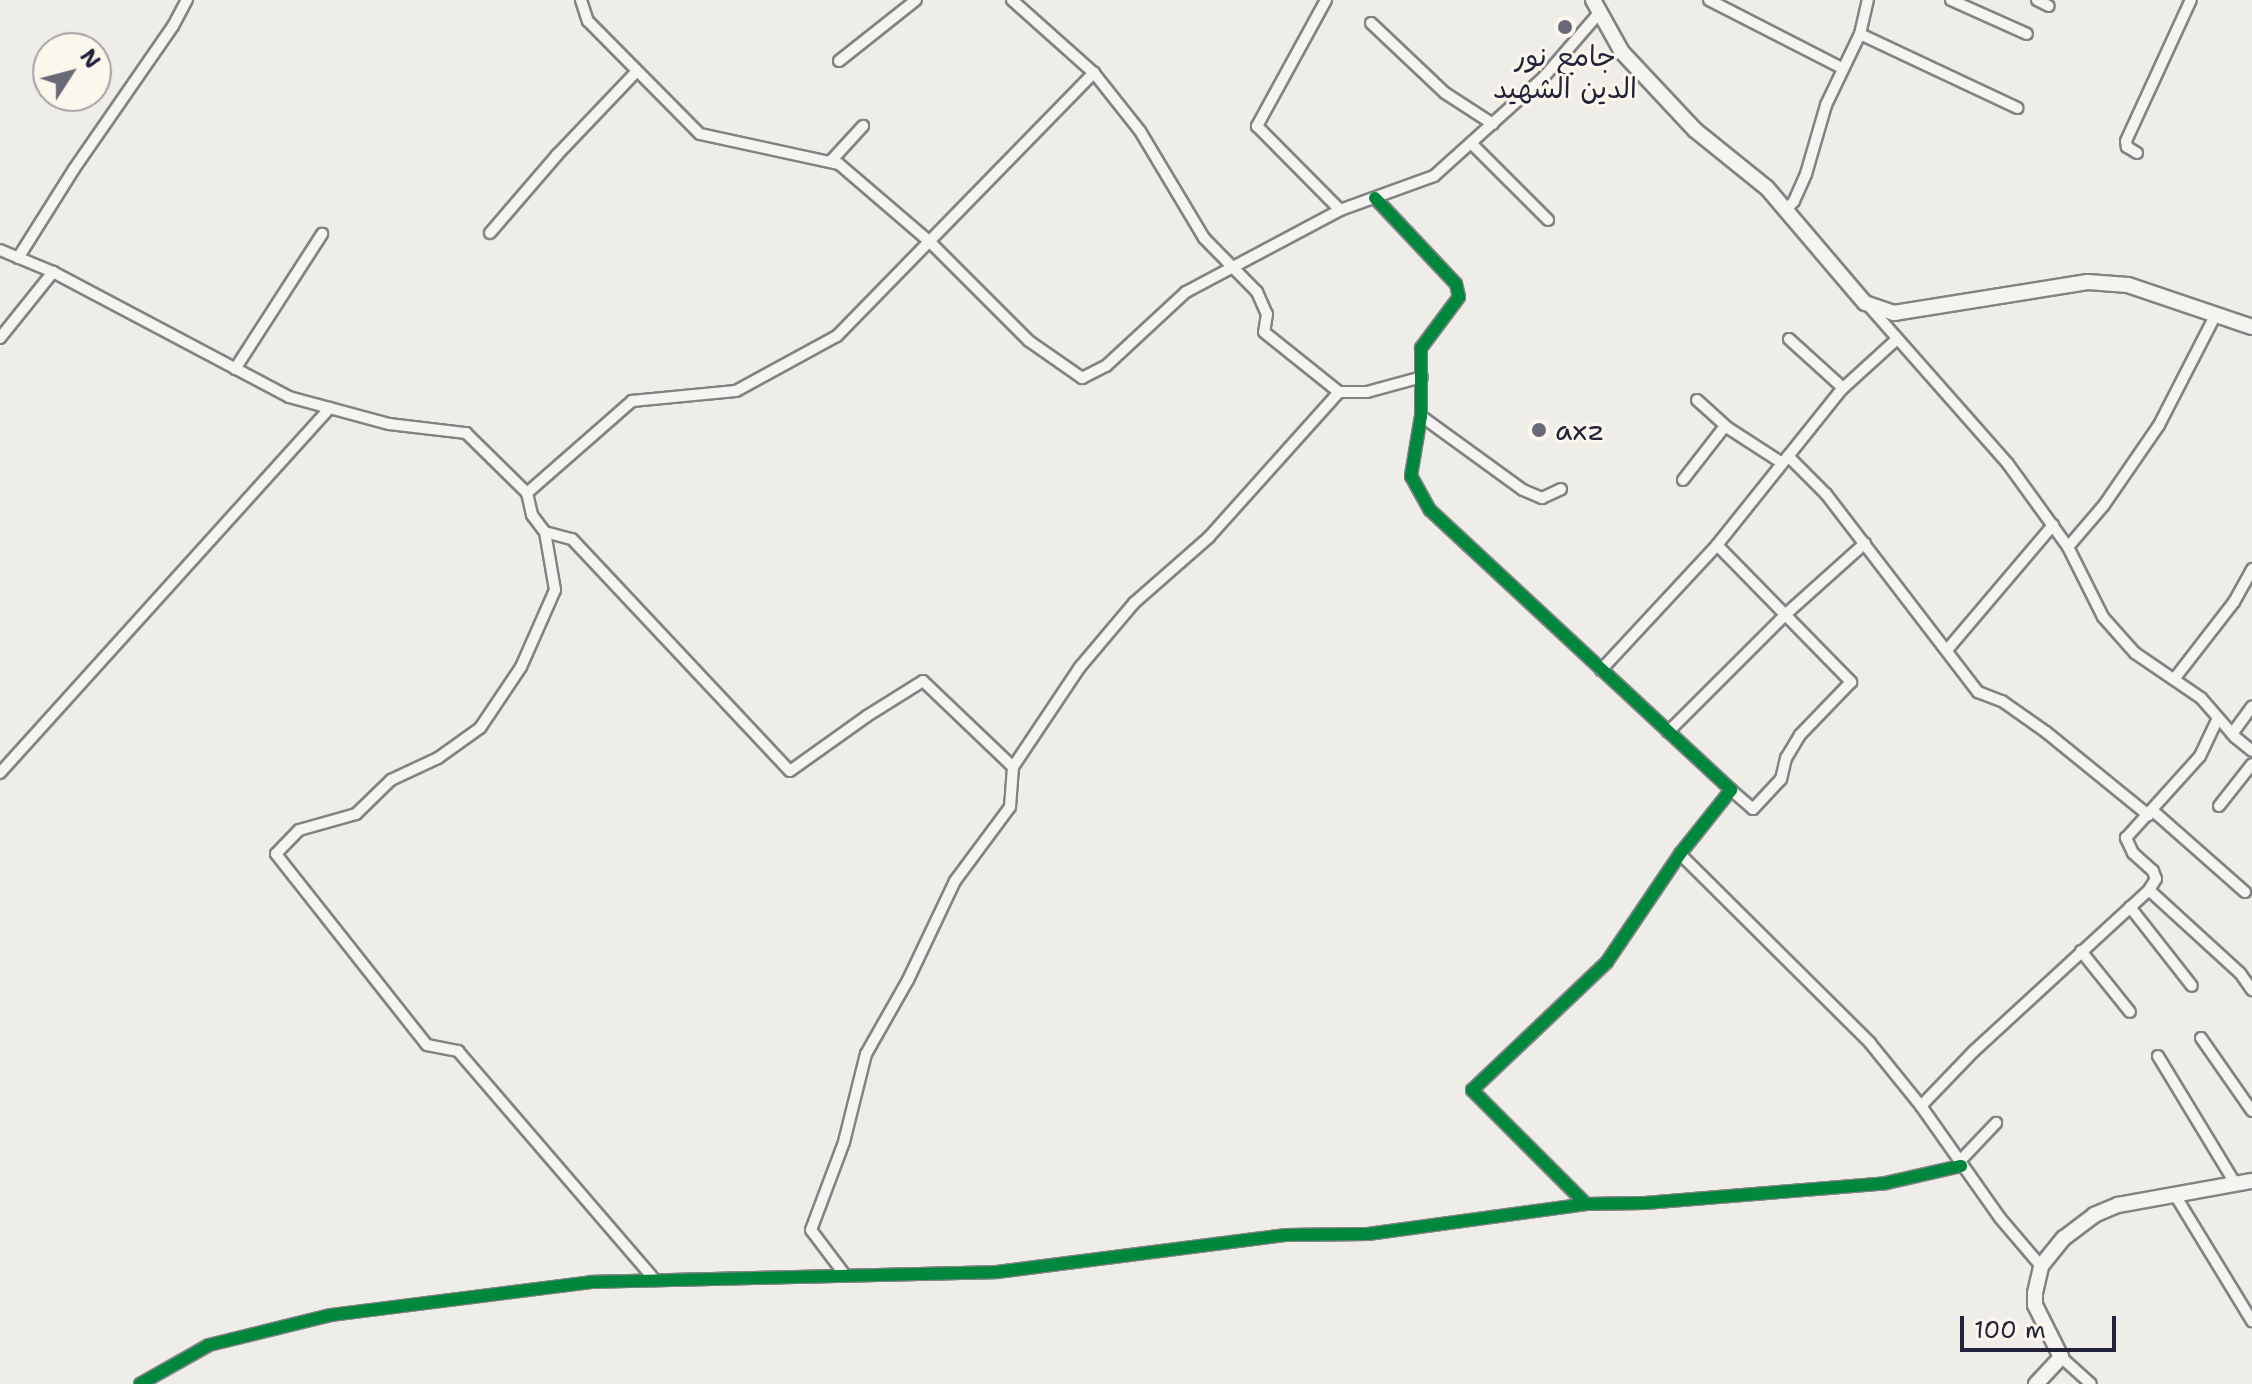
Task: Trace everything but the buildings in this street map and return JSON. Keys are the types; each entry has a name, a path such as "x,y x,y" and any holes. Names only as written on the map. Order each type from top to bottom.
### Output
{"street":[{"path":"18,258 74,169 173,26 187,0"},
{"path":"581,0 588,21 700,134 839,164 930,242 1029,341 1082,378 1106,366 1186,292 1340,210 1434,176 1551,69 1597,6 1622,52 1695,130 1767,188 2008,464 2068,547 2103,617 2135,653 2201,698 2232,734 2252,751"},
{"path":"839,61 916,0"},
{"path":"1012,0 1094,73 1140,131 1204,238 1257,292 1267,314 1264,332 1339,392 1367,392 1422,377"},
{"path":"1326,0 1257,126 1340,210"},
{"path":"1709,0 1842,68"},
{"path":"1786,210 1806,174 1818,129 1842,68 1860,34 1868,0"},
{"path":"1951,0 2027,34"},
{"path":"2037,0 2049,6"},
{"path":"2137,153 2127,147 2126,141 2191,0"},
{"path":"1371,23 1445,93 1493,124"},
{"path":"1860,34 2017,108"},
{"path":"490,233 557,155 636,72"},
{"path":"527,493 632,401 736,391 837,336 1094,73"},
{"path":"830,162 863,126"},
{"path":"1471,143 1548,220"},
{"path":"1375,198 1456,284 1459,297 1421,348 1421,416 1411,476 1430,510 1753,809 1781,779 1786,758 1800,735 1851,682 1717,545"},
{"path":"235,369 322,234"},
{"path":"0,250 53,272 289,397 389,424 466,433 527,493 532,515 545,532 555,590 521,667 480,728 438,758 391,780 356,814 299,830 276,854 427,1045 458,1051 655,1280"},
{"path":"0,338 53,272"},
{"path":"1865,303 1894,313 2088,282 2128,285 2252,327"},
{"path":"2068,547 2104,505 2159,425 2215,316"},
{"path":"1789,339 1843,388"},
{"path":"1601,670 1717,545 1843,388 1897,339"},
{"path":"845,1275 811,1230 844,1142 866,1054 908,980 955,881 1010,807 1013,767 1080,667 1134,603 1209,537 1339,392"},
{"path":"1697,400 1725,426 1785,460 1826,494 1978,692 2002,701 2046,732 2245,892"},
{"path":"0,773 330,408"},
{"path":"1421,416 1523,490 1542,498 1561,489"},
{"path":"1683,480 1725,426"},
{"path":"1947,650 2053,525"},
{"path":"545,532 572,539 790,771 923,681 1013,767"},
{"path":"1668,732 1786,614 1865,543"},
{"path":"2175,678 2234,602 2252,569"},
{"path":"2232,734 2252,706"},
{"path":"1921,1106 1974,1051 2149,890 2156,879 2153,871 2133,853 2126,838 2200,756 2218,718"},
{"path":"2219,806 2252,764"},
{"path":"1586,1204 1472,1090 1526,1035 1600,970 1680,854 1731,790"},
{"path":"1680,854 1828,999 1921,1106 1960,1164 2041,1266"},
{"path":"2149,890 2240,973 2252,990"},
{"path":"2130,907 2192,986"},
{"path":"2081,951 2130,1012"},
{"path":"2201,1038 2252,1111"},
{"path":"2091,1384 2061,1357 2035,1305 2041,1266 2064,1238 2094,1215 2118,1205 2246,1185 2158,1056"},
{"path":"140,1384 209,1345 331,1315 592,1282 997,1272 1285,1235 1368,1234 1586,1204 1645,1203 1886,1183 1960,1164 1996,1123"},
{"path":"2175,1195 2252,1321"},
{"path":"2036,1384 2061,1357"}],"cycle path":[{"path":"1375,198 1456,284 1459,297 1421,348 1421,416 1411,476 1430,510 1731,790 1680,854 1607,962 1472,1090 1586,1204"},
{"path":"140,1384 209,1345 331,1315 592,1282 997,1272 1285,1235 1368,1234 1586,1204 1645,1203 1886,1183 1961,1166"}],"place":[{"name":"جامع نور الدين الشهيد","path":"1565,27"},
{"name":"axz","path":"1539,430"}]}
